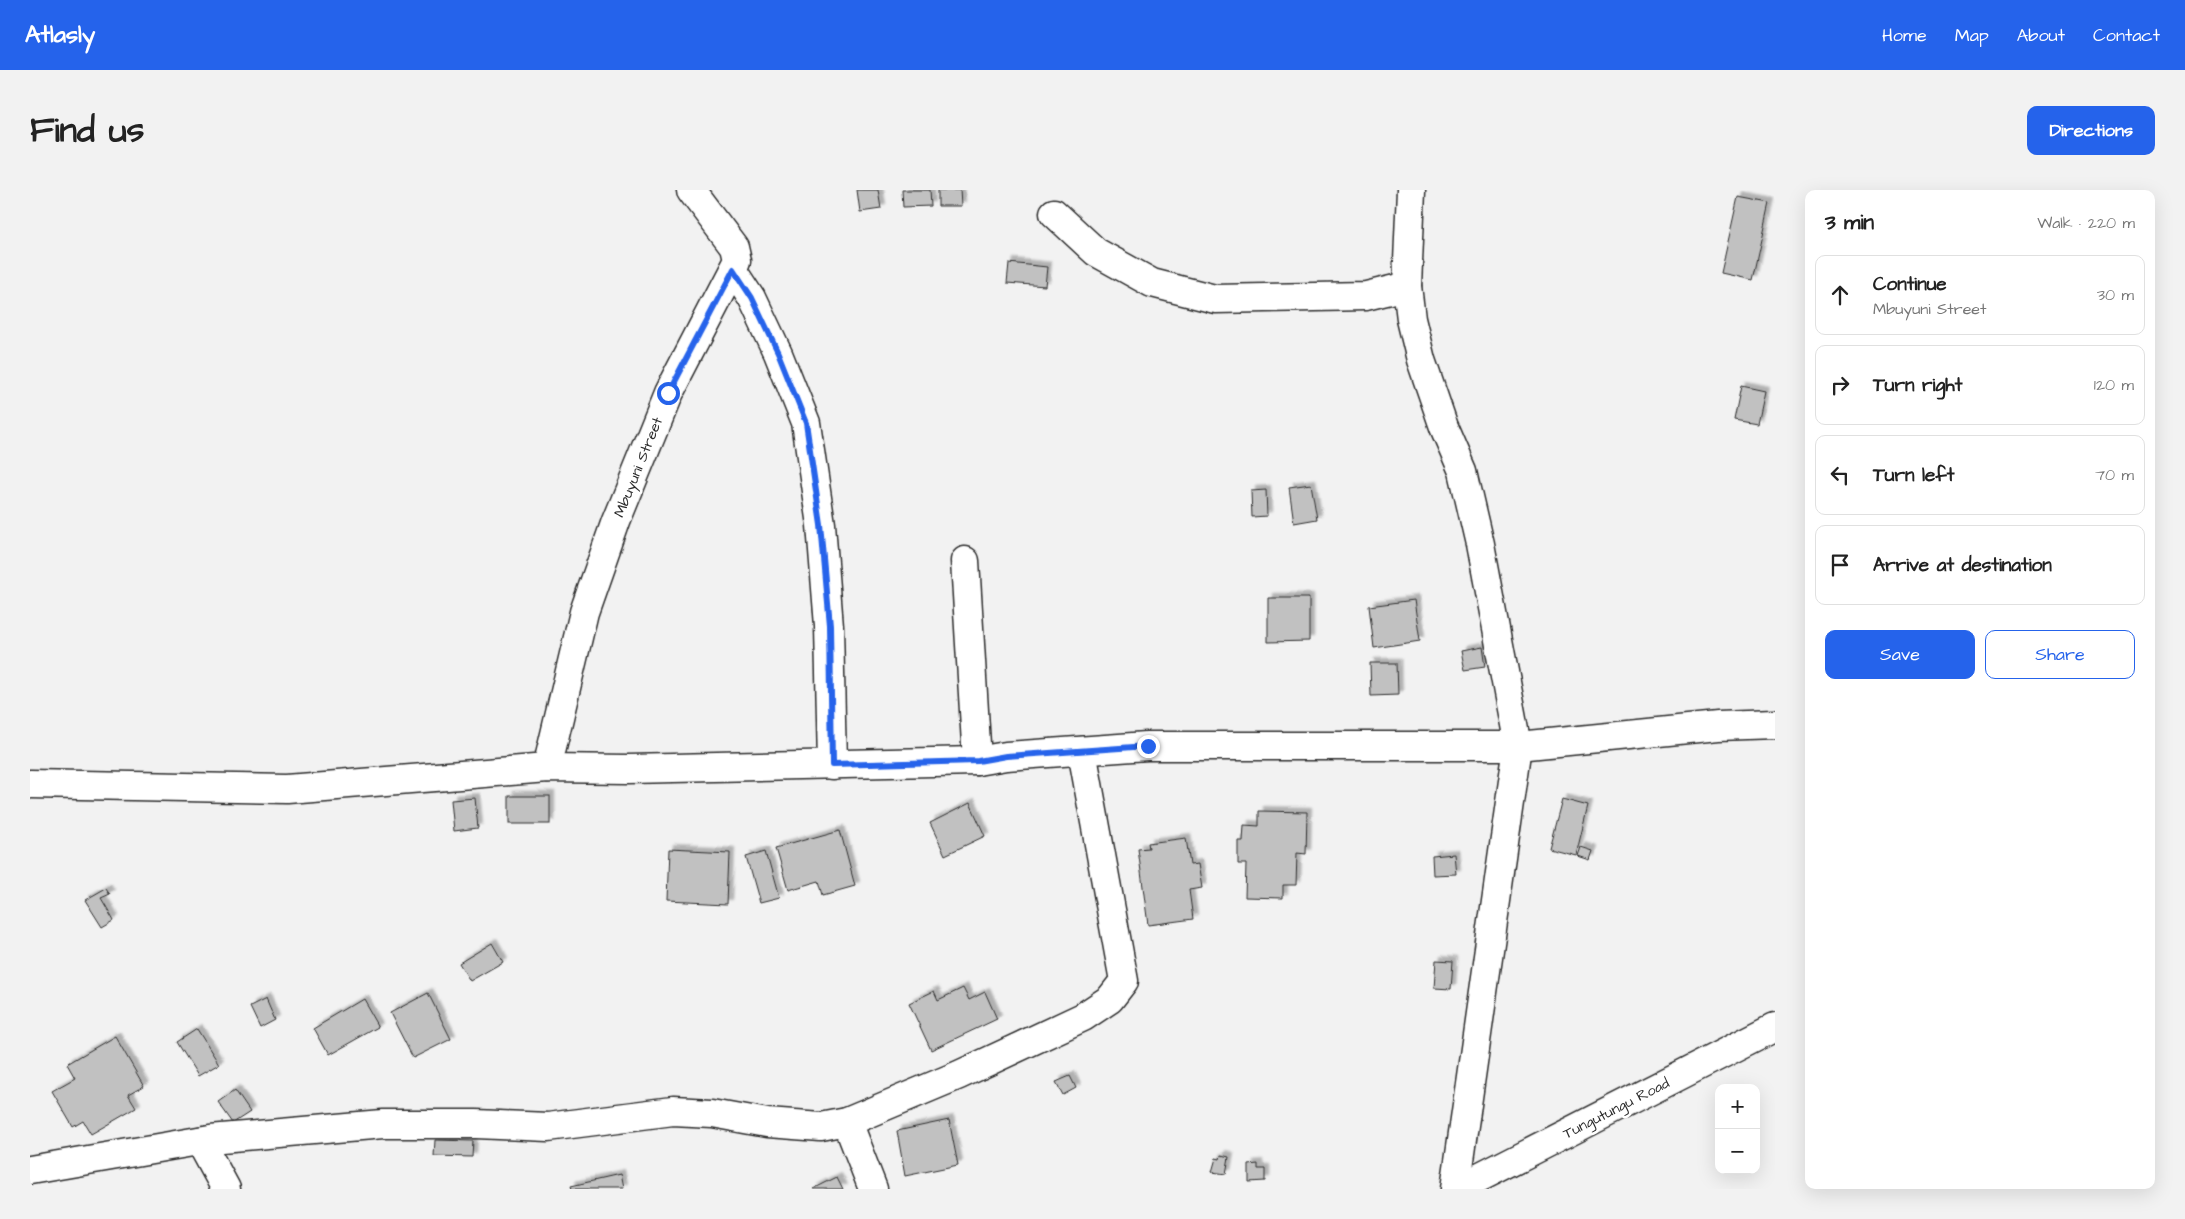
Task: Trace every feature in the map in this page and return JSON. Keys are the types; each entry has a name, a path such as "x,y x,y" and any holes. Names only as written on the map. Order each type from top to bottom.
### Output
{"street":[{"name":"Mbuyuni Street","path":"547,768 584,612 616,522 668,393 733,269 737,255 734,247 691,190"},
{"path":"1411,190 1407,286 1411,319 1421,360 1444,427 1463,471 1480,544 1518,746 1456,1189"},
{"path":"1054,213 1096,252 1152,283 1215,300 1366,296 1407,286"},
{"path":"733,269 752,298 778,353 806,423 821,525 830,626 832,765"},
{"path":"966,561 978,761"},
{"path":"30,784 286,789 547,768 629,769 978,761 1006,756 1148,746 1518,746 1718,726 1775,724"},
{"path":"30,1170 200,1140 383,1124 476,1124 548,1127 673,1111 712,1113 767,1124 821,1127 847,1122 959,1075 1083,1016 1117,992 1124,981 1082,751"},
{"name":"Tungutungu Road","path":"1456,1189 1775,1027"},
{"path":"847,1122 874,1189"},
{"path":"200,1140 226,1189"}],"building":[{"path":"857,190 878,190 881,209 860,212"},
{"path":"902,190 930,190 931,206 903,207"},
{"path":"938,190 960,190 961,206 938,206"},
{"path":"1738,197 1770,203 1753,280 1721,273"},
{"path":"1009,263 1047,267 1045,286 1007,283"},
{"path":"1741,386 1764,391 1757,424 1734,420"},
{"path":"1311,484 1317,519 1294,523 1289,487"},
{"path":"1266,490 1267,516 1252,517 1251,491"},
{"path":"1268,598 1309,598 1309,641 1268,642"},
{"path":"1414,600 1420,641 1374,648 1369,606"},
{"path":"1482,647 1485,667 1465,670 1461,651"},
{"path":"1370,663 1397,663 1398,695 1371,696"},
{"path":"509,796 550,796 550,824 509,824"},
{"path":"475,798 478,828 454,831 451,800"},
{"path":"1562,799 1588,806 1576,855 1549,848"},
{"path":"970,803 985,836 945,855 930,823"},
{"path":"1259,811 1307,812 1306,854 1297,853 1296,885 1283,885 1283,898 1245,897 1246,864 1238,864 1238,841 1243,841 1244,825 1259,826"},
{"path":"840,830 855,886 823,895 819,881 788,890 776,848"},
{"path":"1186,838 1190,865 1198,864 1202,888 1189,890 1193,919 1148,925 1138,849 1149,848 1148,843"},
{"path":"1581,847 1593,851 1590,860 1578,856"},
{"path":"668,849 730,852 728,904 666,901"},
{"path":"766,851 779,898 759,903 746,857"},
{"path":"1454,854 1456,874 1433,875 1432,856"},
{"path":"106,888 110,894 101,898 114,920 102,927 85,900"},
{"path":"492,943 503,962 470,981 459,963"},
{"path":"1436,960 1453,961 1451,989 1434,988"},
{"path":"963,988 969,1000 985,992 997,1019 931,1050 909,1003 934,991 938,1000"},
{"path":"428,993 451,1039 413,1058 390,1013"},
{"path":"266,999 275,1020 260,1028 250,1007"},
{"path":"362,999 378,1027 328,1055 313,1028"},
{"path":"197,1029 219,1064 198,1076 177,1042"},
{"path":"115,1036 144,1086 128,1095 136,1108 91,1134 83,1121 73,1127 52,1091 75,1078 67,1064"},
{"path":"1070,1076 1076,1088 1063,1095 1056,1082"},
{"path":"235,1090 250,1112 233,1123 218,1102"},
{"path":"949,1120 958,1165 905,1176 897,1131"},
{"path":"435,1140 473,1141 472,1157 434,1156"},
{"path":"1221,1155 1229,1157 1226,1174 1212,1172 1216,1158 1220,1159"},
{"path":"1258,1164 1258,1169 1265,1169 1265,1181 1249,1182 1249,1165"},
{"path":"619,1175 622,1189 572,1189 571,1186"},
{"path":"837,1177 843,1189 813,1189"}],"route":[{"path":"668,393 733,269 752,298 778,353 806,423 821,525 830,626 832,765 978,761 1006,756 1148,746"}]}
